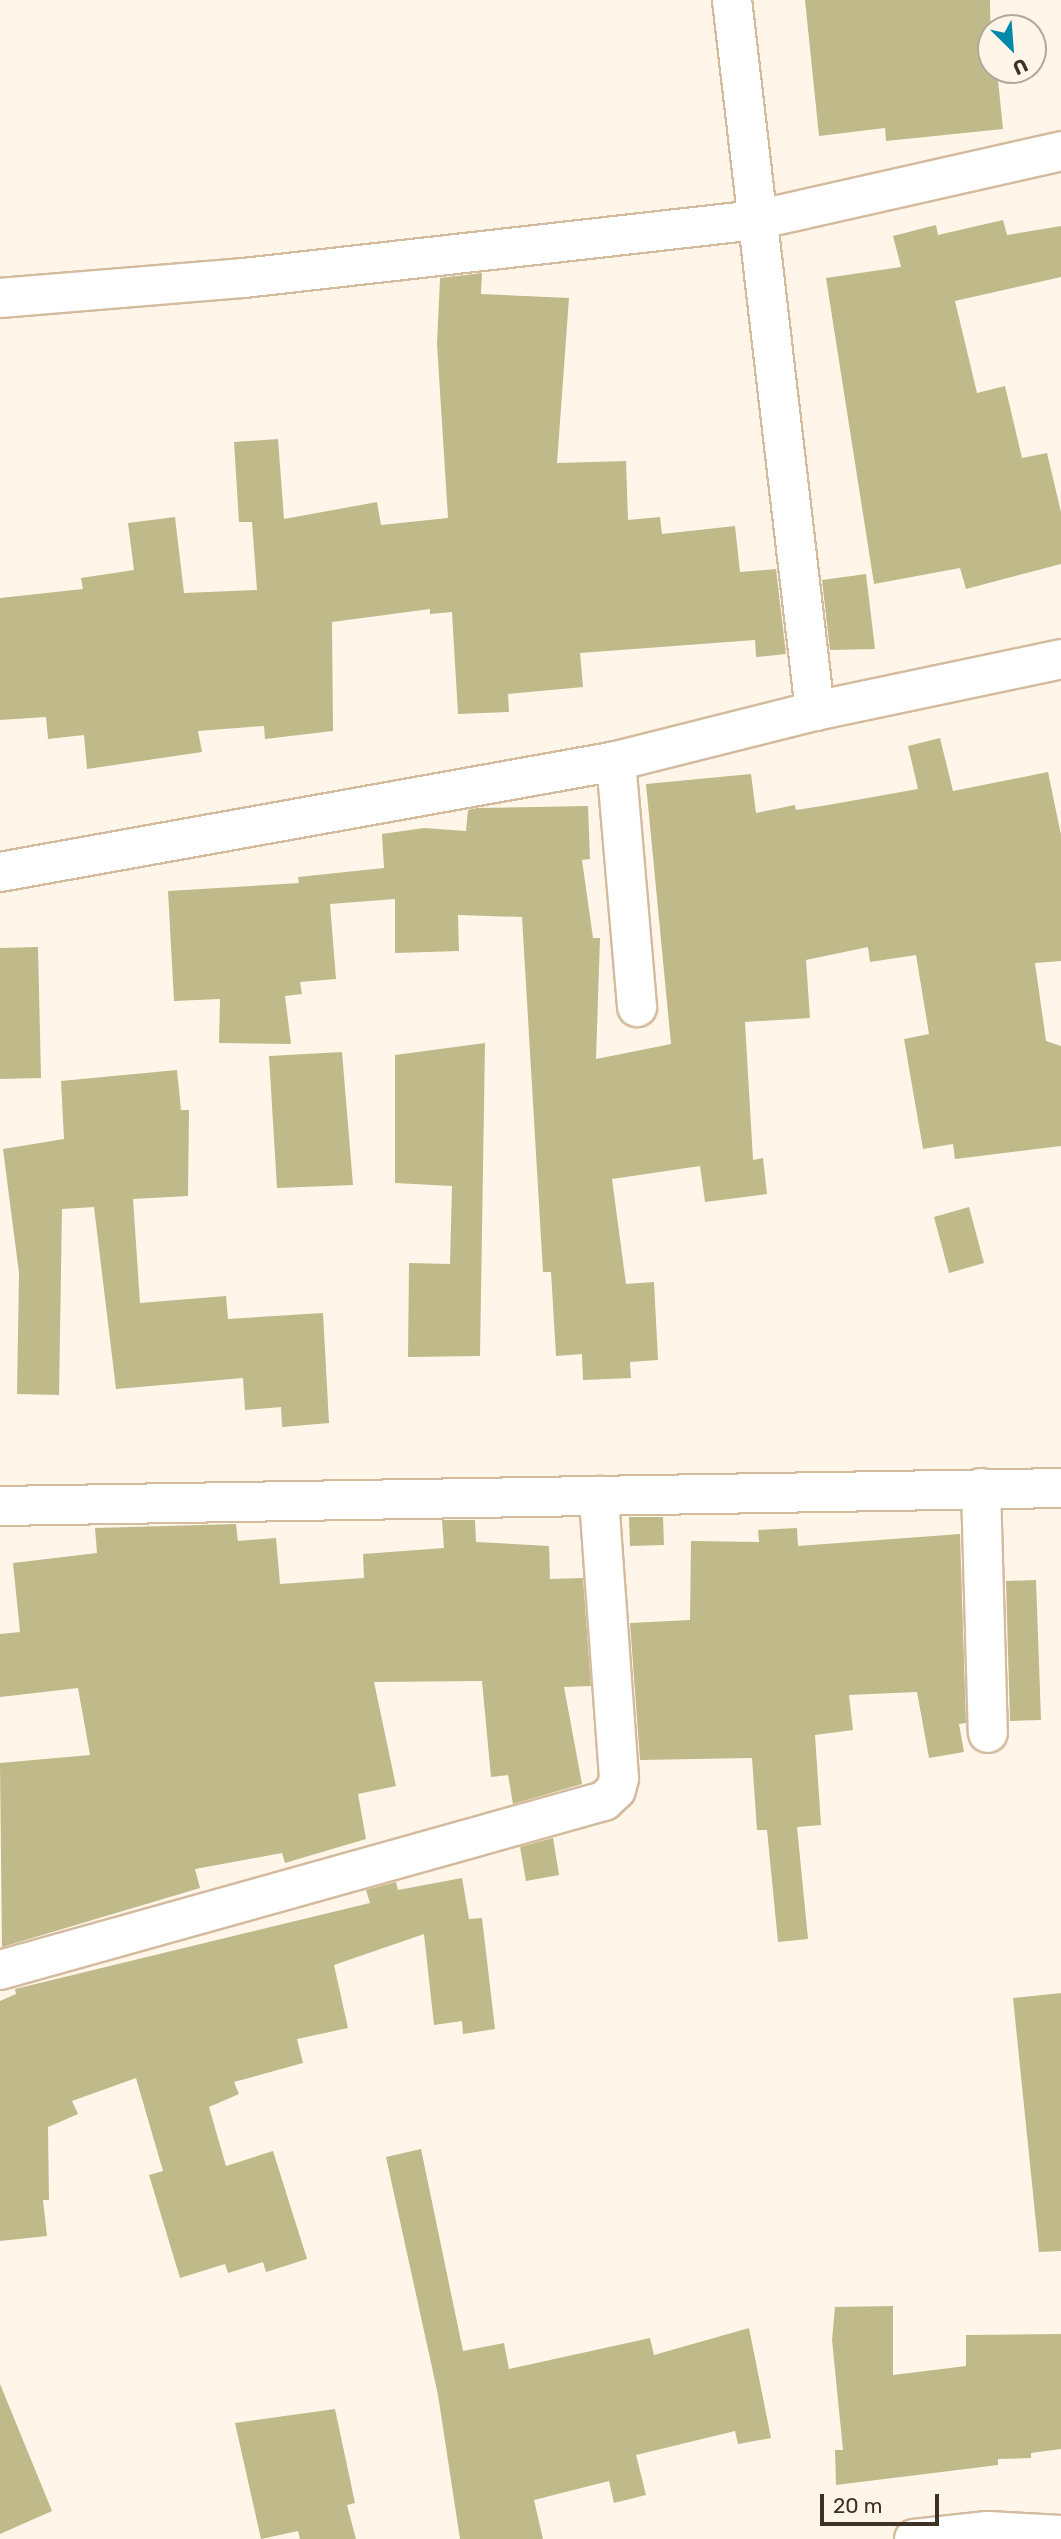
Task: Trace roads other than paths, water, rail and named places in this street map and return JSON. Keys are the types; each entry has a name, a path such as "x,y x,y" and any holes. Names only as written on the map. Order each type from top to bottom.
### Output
{"street":[{"path":"732,0 815,711"},
{"path":"0,298 244,278 756,220 1061,151"},
{"path":"0,872 616,761 815,711 1061,659"},
{"path":"616,761 637,1007"},
{"path":"981,1488 988,1732"},
{"path":"0,1506 1061,1488"},
{"path":"0,1970 604,1801 616,1790 619,1778 599,1496"},
{"path":"914,2539 988,2531 1061,2535"}]}
